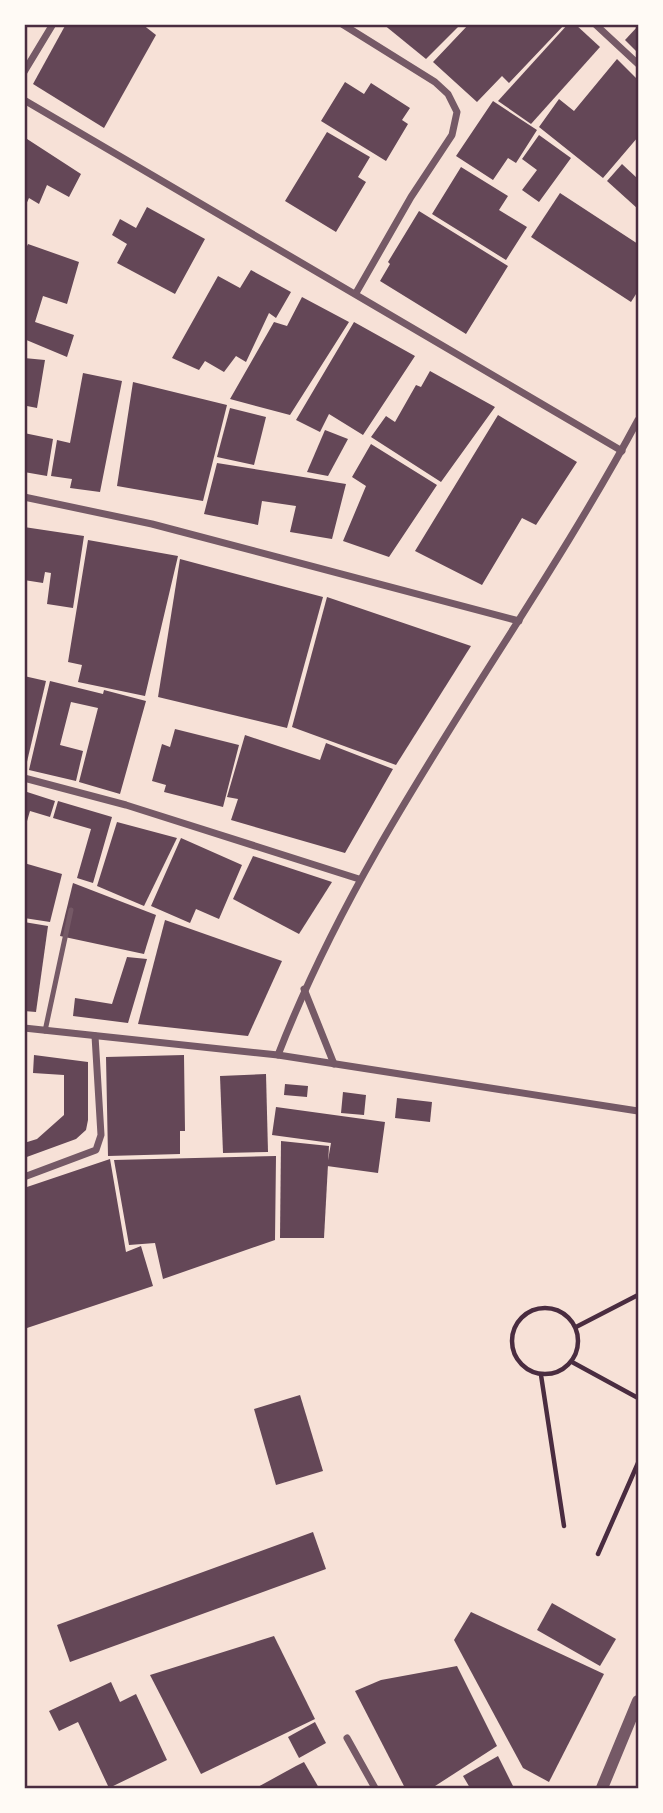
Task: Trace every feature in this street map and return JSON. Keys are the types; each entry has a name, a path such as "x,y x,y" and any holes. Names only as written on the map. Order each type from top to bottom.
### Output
{"street":[{"path":"24,72 53,24"},
{"path":"342,24 435,82 447,94 457,112 452,135 411,197 356,293"},
{"path":"595,24 639,65"},
{"path":"24,100 622,451"},
{"path":"278,1055 303,989 359,879 519,621 639,420"},
{"path":"24,497 152,524 519,621"},
{"path":"24,778 126,805 359,879"},
{"path":"303,989 334,1064"},
{"path":"24,1028 278,1055 639,1111"},
{"path":"24,1177 96,1150 101,1135 94,1036"},
{"path":"602,1788 639,1702"},
{"path":"347,1738 375,1788"}],"lane":[{"path":"46,1031 71,910"}],"path":[{"path":"576,1327 639,1295"},
{"path":"551,1308 565,1313 576,1327 579,1338 572,1362 553,1374 541,1375 522,1365 513,1352 512,1336 518,1321 532,1310 551,1308"},
{"path":"572,1362 639,1398"},
{"path":"541,1375 564,1526"},
{"path":"598,1554 639,1463"}],"building":[{"path":"66,24 142,24 156,35 104,128 33,84"},
{"path":"383,24 461,24 426,59"},
{"path":"469,24 565,24 509,83 502,76 477,102 433,62"},
{"path":"568,24 575,24 600,47 531,124 498,101"},
{"path":"638,26 638,53 625,40"},
{"path":"617,59 638,80 638,137 603,178 539,127 559,99 574,111"},
{"path":"345,82 364,94 371,83 410,108 402,120 408,124 386,161 321,121"},
{"path":"493,101 537,130 516,163 508,158 493,180 456,156"},
{"path":"327,132 370,157 358,177 366,182 336,232 285,201"},
{"path":"539,135 571,158 539,202 522,190 537,170 522,159"},
{"path":"24,137 81,174 69,197 47,185 39,204 29,198 24,209"},
{"path":"622,164 638,179 638,209 607,181"},
{"path":"461,167 508,196 499,210 527,227 506,260 432,214"},
{"path":"560,193 638,244 638,291 631,302 531,237"},
{"path":"147,207 205,239 175,294 117,263 127,244 112,235 120,219 136,228"},
{"path":"419,211 508,266 466,334 380,281 390,264 388,262"},
{"path":"28,244 79,262 67,304 43,296 35,322 74,335 67,357 24,339 24,252"},
{"path":"251,270 291,292 276,318 269,313 246,362 236,356 224,372 205,361 199,370 172,358 218,276 240,288"},
{"path":"302,297 349,322 290,415 230,399 274,322 287,326"},
{"path":"354,322 415,356 363,435 329,414 320,432 296,420"},
{"path":"24,358 45,360 37,408 27,406 27,416"},
{"path":"430,371 495,407 441,482 371,437 386,416 395,422 416,385 421,387"},
{"path":"83,373 122,381 100,492 70,488 72,479 51,476 57,440 70,443"},
{"path":"133,382 227,405 203,501 117,486"},
{"path":"230,408 266,417 254,465 217,457"},
{"path":"498,415 577,462 536,525 522,518 482,585 415,551"},
{"path":"325,430 348,439 328,476 307,472"},
{"path":"24,433 53,439 47,476 24,472"},
{"path":"371,444 437,485 389,557 343,541 366,486 352,477"},
{"path":"217,463 346,484 332,539 290,532 296,506 262,501 258,525 204,514"},
{"path":"24,527 84,536 73,608 47,604 51,573 45,572 43,583 24,580"},
{"path":"88,540 178,556 145,696 78,682 82,665 68,662"},
{"path":"180,559 323,597 287,728 158,697"},
{"path":"327,597 471,646 396,765 292,727"},
{"path":"24,676 46,681 26,766 24,766"},
{"path":"50,681 103,694 104,690 146,701 120,794 79,782 98,708 71,702 60,745 83,751 76,781 29,770"},
{"path":"175,729 239,745 223,807 164,792 166,785 152,781 162,744 170,747"},
{"path":"245,735 320,760 326,743 393,769 345,853 231,820 238,799 227,797"},
{"path":"24,791 55,801 50,817 30,811 25,828"},
{"path":"58,801 112,817 93,883 77,878 91,829 53,818"},
{"path":"117,822 177,838 144,906 97,886"},
{"path":"181,838 242,865 219,919 196,909 190,923 151,906"},
{"path":"253,856 332,882 299,934 233,899"},
{"path":"24,863 62,874 50,922 24,918"},
{"path":"73,883 156,915 144,954 60,936"},
{"path":"165,920 282,961 248,1036 138,1024"},
{"path":"24,922 48,926 36,1012 24,1011"},
{"path":"127,957 147,959 128,1023 73,1016 75,998 112,1004"},
{"path":"34,1055 88,1062 88,1120 86,1130 76,1139 24,1158 24,1143 37,1139 64,1115 64,1075 33,1073"},
{"path":"184,1055 185,1131 180,1131 180,1154 108,1156 106,1057"},
{"path":"266,1074 268,1152 223,1153 220,1076"},
{"path":"285,1084 308,1086 307,1097 284,1095"},
{"path":"343,1092 366,1095 364,1115 341,1113"},
{"path":"397,1098 432,1102 430,1122 395,1118"},
{"path":"276,1107 385,1122 378,1173 327,1166 331,1143 272,1135"},
{"path":"281,1141 329,1146 324,1238 280,1238"},
{"path":"276,1156 275,1240 163,1279 155,1243 129,1245 114,1160"},
{"path":"110,1159 126,1252 141,1246 153,1286 24,1329 24,1188"},
{"path":"300,1395 323,1471 276,1485 254,1409"},
{"path":"313,1532 326,1569 70,1662 57,1625"},
{"path":"552,1603 616,1639 600,1666 537,1630"},
{"path":"471,1612 604,1674 549,1782 523,1768 454,1640"},
{"path":"274,1636 315,1719 201,1774 150,1675"},
{"path":"457,1666 497,1746 432,1788 405,1788 355,1691 381,1680"},
{"path":"111,1682 120,1702 136,1694 167,1760 109,1788 78,1722 59,1731 49,1711"},
{"path":"315,1722 326,1743 299,1758 288,1737"},
{"path":"498,1756 514,1788 470,1788 463,1776"},
{"path":"304,1762 319,1788 256,1788 296,1766"}]}
